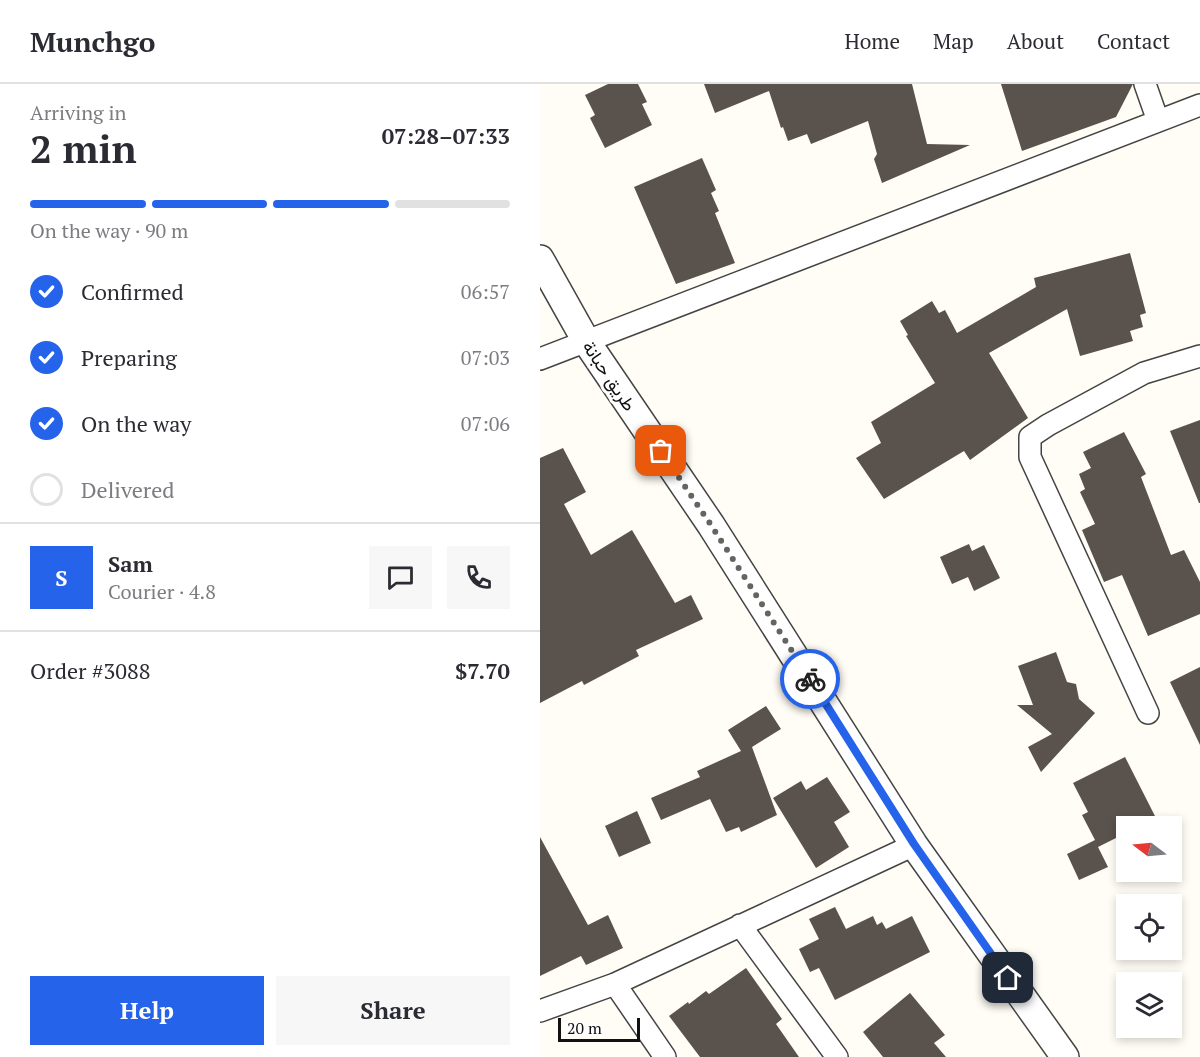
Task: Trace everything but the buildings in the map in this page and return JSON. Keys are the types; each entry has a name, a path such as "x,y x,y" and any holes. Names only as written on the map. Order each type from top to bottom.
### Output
{"street":[{"path":"1145,84 1158,121"},
{"path":"540,359 1200,105"},
{"name":"طريق حبانة","path":"540,259 586,341 711,525 914,844 1065,1057"},
{"path":"1148,713 1030,458 1030,437 1144,373 1200,356"},
{"path":"540,1011 615,984 914,844"},
{"path":"740,925 837,1057"},
{"path":"615,984 665,1057"}],"way so far":[{"path":"661,451 810,679"}],"route":[{"path":"810,679 914,844 1008,978"}]}
